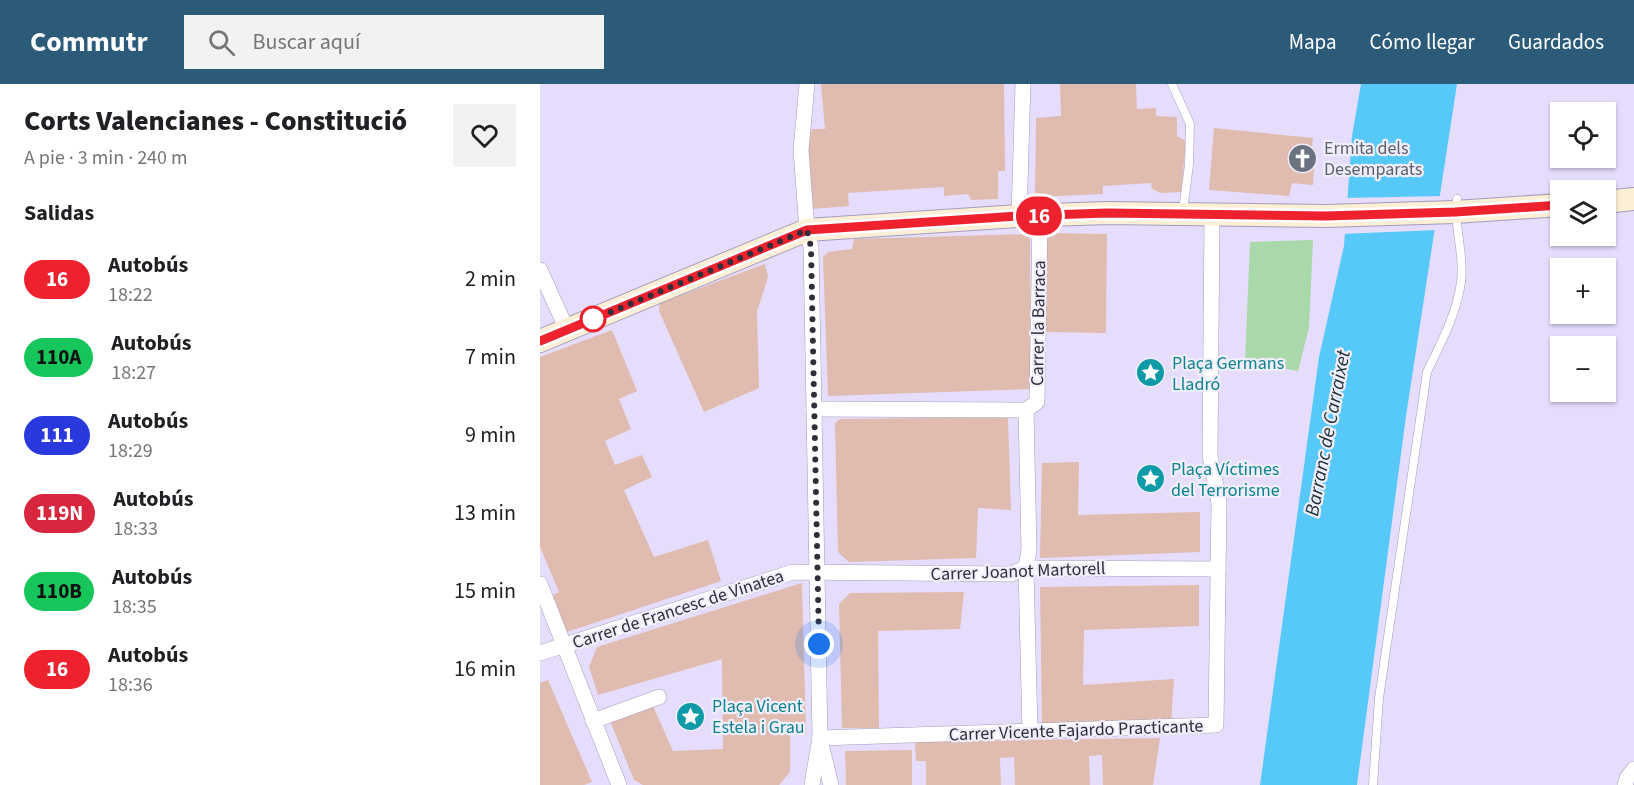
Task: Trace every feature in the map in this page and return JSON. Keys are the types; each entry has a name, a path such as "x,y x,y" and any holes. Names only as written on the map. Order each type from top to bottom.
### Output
{"main road":[{"path":"540,341 807,230 1107,213 1338,215 1550,205"}],"street":[{"path":"807,84 801,150 807,230 811,247 820,738 830,785"},
{"path":"1023,84 1029,216"},
{"name":"Carrer Vicente Fajardo Practicante","path":"820,738 1216,725 1219,503 1210,455 1212,214"},
{"name":"Carrer la Barraca","path":"1029,216 1037,402 1026,410 1029,549 1026,568 1030,732"},
{"path":"540,270 567,330"},
{"path":"814,409 1026,410"},
{"name":"Carrer Joanot Martorell","path":"818,573 1011,574 1026,568 1218,568"},
{"name":"Carrer de Francesc de Vinatea","path":"540,653 793,572 818,573"},
{"path":"540,584 592,722 619,785"},
{"path":"592,722 659,697"},
{"path":"820,738 811,784 822,782 830,785"},
{"path":"1625,785 1634,769"}],"lane":[{"path":"1172,84 1190,124 1189,165 1182,214"},
{"path":"1373,785 1379,698 1427,372 1449,327 1461,281 1460,245 1453,208"}],"green space":[{"path":"1313,240 1309,327 1298,371 1245,362 1250,242"}],"water":[{"name":"Barranc de Carraixet","path":"1361,84 1457,84 1406,416 1357,785 1260,785 1319,357 1344,246 1352,136"}],"pier":[{"path":"1443,196 1438,230 1341,234 1344,198"}],"building":[{"path":"821,84 1004,84 1005,171 998,171 998,199 971,200 968,194 944,196 944,187 848,193 849,206 812,209 806,152 812,129 825,129"},
{"path":"1060,84 1136,84 1137,109 1156,108 1156,116 1177,117 1177,136 1186,141 1181,192 1161,193 1152,189 1151,183 1103,186 1103,194 1035,197 1036,118 1061,116"},
{"path":"1214,128 1313,138 1312,148 1315,148 1313,185 1292,183 1289,196 1209,190"},
{"path":"1047,233 1107,234 1106,333 1043,332"},
{"path":"1030,234 1031,389 828,396 823,257 828,252 852,249 854,239"},
{"path":"765,264 768,277 757,312 759,388 704,412 659,311 660,303"},
{"path":"612,330 637,391 619,399 631,429 605,441 615,465 642,455 652,477 624,490 654,557 708,540 721,581 567,632 553,595 559,592 540,547 540,357"},
{"path":"1008,417 1011,510 978,508 976,558 849,562 838,552 835,423 840,419"},
{"path":"1079,462 1078,515 1200,512 1200,552 1040,558 1042,463"},
{"path":"802,583 806,734 790,734 790,772 779,785 643,785 634,780 610,721 653,706 673,751 723,749 722,659 598,695 589,667 597,647"},
{"path":"1199,585 1199,626 1084,630 1083,685 1174,679 1171,723 1042,726 1040,587"},
{"path":"964,592 960,629 878,631 879,728 842,728 839,604 850,593"},
{"path":"548,680 592,782 584,785 540,785 540,683"},
{"path":"1160,738 1153,785 1103,785 1102,755 1089,756 1090,785 1015,785 1014,757 1000,758 1001,785 926,785 926,761 916,761 915,742"},
{"path":"912,750 912,785 846,785 845,751"}],"bus line":[{"name":"16","path":"540,341 807,230 1019,216 1107,213 1326,216 1455,212 1550,206"}],"place":[{"name":"Ermita dels Desemparats","path":"1303,158"},
{"name":"Plaça Germans Lladró","path":"1151,373"},
{"name":"Plaça Víctimes del Terrorisme","path":"1150,479"},
{"name":"Plaça Vicent Estela i Grau","path":"691,716"}],"route":[{"path":"593,319 587,322 807,230 811,247 819,644"}]}
